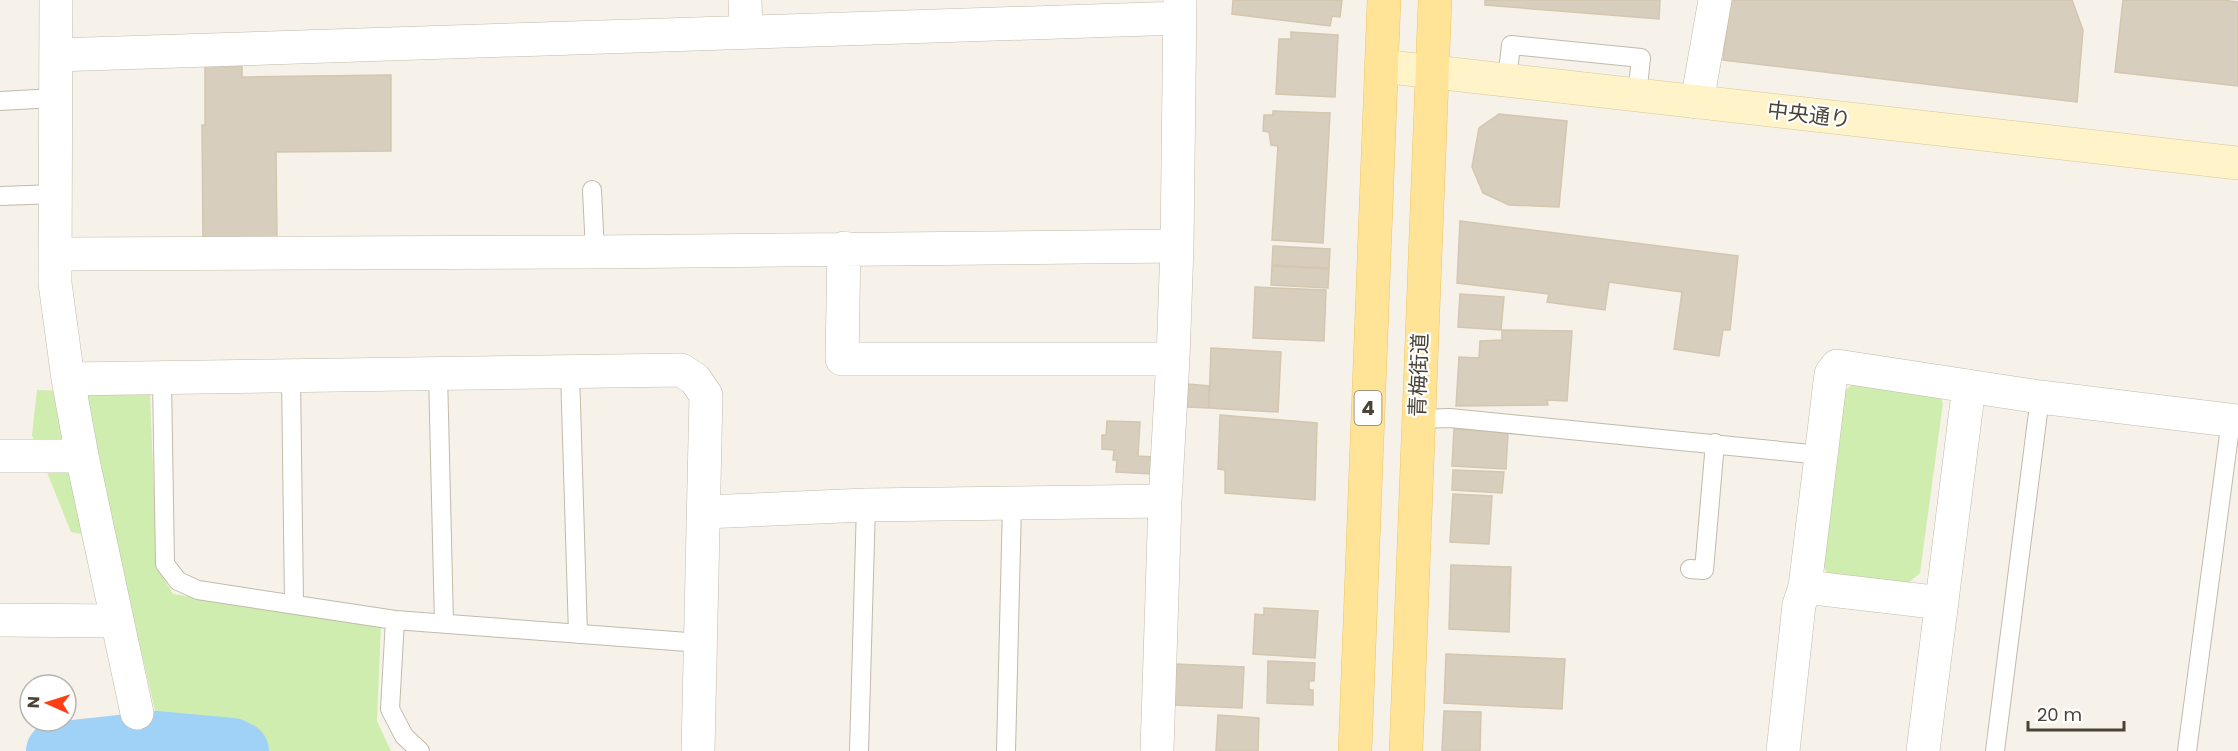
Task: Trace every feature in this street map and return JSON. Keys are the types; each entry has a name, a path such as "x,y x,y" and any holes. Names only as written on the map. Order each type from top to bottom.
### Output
{"main road":[{"name":"4","path":"1355,751 1384,0"},
{"name":"青梅街道","path":"1406,751 1417,419 1435,0"}],"street":[{"path":"56,0 55,283 68,380 82,456 137,713"},
{"path":"745,0 746,33"},
{"path":"1697,102 1715,0"},
{"path":"56,55 746,33 1180,9 1177,246 1165,501 1157,751"},
{"name":"中央通り","path":"1381,66 2238,163"},
{"path":"55,254 595,252 1177,246"},
{"path":"844,248 842,359 1173,359"},
{"path":"1783,751 1799,605 1805,587 1831,374 1838,366 2040,397 2234,420"},
{"path":"68,380 681,370 695,379 706,395 698,751"},
{"path":"1923,751 1969,386"},
{"path":"0,456 82,456"},
{"path":"705,512 866,505 1165,501"},
{"path":"1805,587 1942,603"},
{"path":"0,620 116,621"}],"lane":[{"path":"0,101 55,98"},
{"path":"592,190 595,252"},
{"path":"0,196 56,194"},
{"path":"570,372 578,634"},
{"path":"438,374 444,624"},
{"path":"291,377 294,603"},
{"path":"162,379 165,564 178,581 198,591 294,603 395,620 702,643"},
{"path":"1995,751 2040,397"},
{"path":"1417,419 1450,418 1821,455"},
{"path":"2187,751 2234,420"},
{"path":"1690,569 1704,570 1715,443"},
{"path":"1006,751 1012,504"},
{"path":"859,751 866,505"},
{"path":"395,620 390,709 404,736 420,751"}],"green space":[{"path":"1854,383 1939,394 1943,403 1920,573 1907,584 1829,576 1823,565 1839,396"},
{"path":"37,390 150,394 157,567 173,594 381,626 377,721 391,751 123,751 162,740 115,540 71,532 32,435"}],"building":[{"path":"1233,0 1342,0 1340,17 1332,16 1330,26 1232,14"},
{"path":"1485,0 1660,0 1659,19 1485,5"},
{"path":"1726,0 2072,0 2083,30 2077,102 1723,60 1729,11"},
{"path":"2123,0 2238,2 2238,86 2115,72"},
{"path":"1291,32 1338,35 1335,97 1276,94 1279,39 1291,39"},
{"path":"242,63 242,77 391,75 391,151 276,152 277,237 203,238 202,125 205,125 205,64"},
{"path":"1273,111 1330,113 1323,243 1272,240 1278,146 1271,145 1269,132 1263,131 1264,115 1273,115"},
{"path":"1499,114 1567,121 1559,207 1509,205 1483,193 1472,167 1479,128"},
{"path":"1460,221 1738,256 1730,330 1723,330 1719,356 1674,349 1682,292 1609,282 1605,310 1547,302 1549,294 1457,283"},
{"path":"1273,246 1330,249 1329,268 1272,265"},
{"path":"1272,266 1329,269 1328,288 1271,285"},
{"path":"1255,287 1326,290 1324,341 1253,338"},
{"path":"1460,294 1504,297 1501,330 1458,327"},
{"path":"1502,330 1572,331 1567,401 1547,400 1548,405 1456,406 1459,357 1479,358 1480,341 1502,340"},
{"path":"1211,348 1281,352 1278,412 1209,408"},
{"path":"1188,384 1209,386 1209,408 1187,407"},
{"path":"1220,415 1317,423 1315,500 1225,493 1225,470 1218,469"},
{"path":"1107,421 1140,422 1138,456 1153,457 1153,474 1116,472 1117,460 1113,460 1114,450 1102,449 1102,435 1106,435"},
{"path":"1454,429 1508,432 1506,469 1452,466"},
{"path":"1453,470 1504,472 1502,493 1452,490"},
{"path":"1453,494 1492,496 1489,544 1450,542"},
{"path":"1451,565 1511,567 1509,632 1449,629"},
{"path":"1264,608 1318,611 1315,658 1253,654 1255,614 1264,615"},
{"path":"1446,654 1565,659 1562,709 1444,703"},
{"path":"1268,661 1315,663 1314,681 1309,681 1309,690 1313,690 1313,705 1267,703"},
{"path":"1175,664 1244,667 1242,708 1173,705"},
{"path":"1444,711 1481,712 1480,751 1442,751"},
{"path":"1218,715 1259,718 1258,751 1216,751"}],"waterway":[{"path":"55,751 155,740 232,747 240,751"}]}
